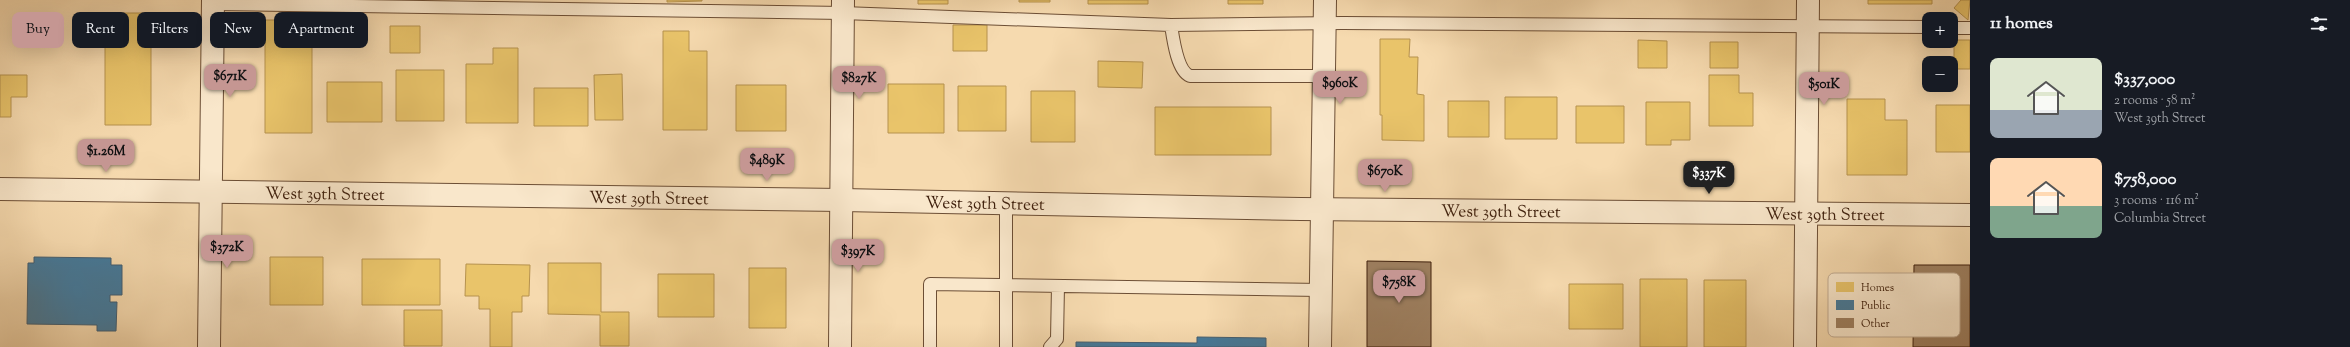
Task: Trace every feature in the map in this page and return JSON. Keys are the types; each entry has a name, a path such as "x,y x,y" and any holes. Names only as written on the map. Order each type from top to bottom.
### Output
{"street":[{"path":"1320,347 1325,0"},
{"path":"1805,347 1808,0"},
{"path":"209,347 213,2"},
{"path":"840,347 843,6"},
{"name":"West 39th Street","path":"0,189 842,200 1322,209 1806,212 1970,215"}],"lane":[{"path":"213,2 843,6 1171,25 1325,23 1922,27"},
{"path":"1171,25 1178,59 1182,68 1190,76 1324,76"},
{"path":"1958,28 1970,28"},
{"path":"1006,203 1006,347"},
{"path":"930,347 930,284 1321,290"},
{"path":"1050,347 1057,339 1058,286"}],"building: Homes":[{"path":"667,0 702,0 702,1 667,2"},
{"path":"918,0 948,0 948,4 918,4"},
{"path":"1019,0 1050,0 1050,2 1019,2"},
{"path":"1088,0 1148,0 1148,4 1088,4"},
{"path":"1228,0 1263,0 1263,4 1228,4"},
{"path":"1868,0 1932,0 1932,4 1868,4"},
{"path":"1961,0 1970,0 1968,20 1954,8"},
{"path":"129,13 137,13 137,48 151,48 151,125 105,125 105,48 129,48"},
{"path":"266,20 274,20 274,48 312,48 312,133 265,133"},
{"path":"953,25 987,25 987,51 953,51"},
{"path":"390,26 420,26 420,53 390,53"},
{"path":"663,31 689,31 689,51 707,51 707,130 663,130"},
{"path":"1380,39 1410,39 1409,57 1418,57 1417,94 1424,95 1424,141 1382,140 1382,115 1380,115"},
{"path":"1638,40 1667,41 1667,68 1638,68"},
{"path":"1958,40 1970,40 1970,69 1958,69 1958,56 1954,56 1954,48 1958,48"},
{"path":"1710,42 1738,42 1738,68 1710,68"},
{"path":"493,48 518,48 518,123 466,123 466,64 493,64"},
{"path":"1098,61 1143,62 1142,88 1098,87"},
{"path":"396,70 444,70 444,121 396,121"},
{"path":"622,74 623,120 595,120 594,75"},
{"path":"0,75 27,75 27,97 11,97 11,117 0,117"},
{"path":"1709,75 1739,75 1739,93 1753,93 1753,126 1709,126"},
{"path":"327,82 382,82 382,122 327,122"},
{"path":"888,84 944,84 944,133 888,133"},
{"path":"736,85 786,85 786,131 736,131"},
{"path":"958,86 1006,86 1006,131 958,131"},
{"path":"534,88 588,88 588,126 534,126"},
{"path":"1031,91 1075,91 1075,142 1031,142"},
{"path":"1505,97 1557,97 1557,139 1505,139"},
{"path":"1847,99 1885,99 1885,120 1907,120 1907,175 1847,175"},
{"path":"1448,101 1489,101 1489,137 1448,137"},
{"path":"1646,102 1690,102 1690,140 1671,140 1671,145 1646,145"},
{"path":"1936,105 1970,105 1970,152 1936,152"},
{"path":"1576,106 1624,106 1624,143 1576,143"},
{"path":"1155,107 1271,107 1271,155 1155,155"},
{"path":"270,257 323,257 323,305 270,305"},
{"path":"362,259 440,259 440,305 362,305"},
{"path":"548,263 601,263 601,312 629,312 629,346 600,346 600,315 548,314"},
{"path":"466,264 530,265 529,296 522,296 522,312 512,312 512,347 490,347 490,309 479,309 479,296 465,296"},
{"path":"749,268 786,268 786,328 749,328"},
{"path":"658,274 714,274 714,317 658,317"},
{"path":"1640,279 1687,279 1687,347 1640,347"},
{"path":"1704,280 1746,280 1746,347 1704,347"},
{"path":"1569,284 1623,284 1623,329 1569,329"},
{"path":"404,310 442,310 442,346 404,346"}],"building: Public":[{"path":"34,257 111,258 111,265 122,265 122,295 110,295 110,302 117,302 116,331 97,331 97,325 27,324 28,263 34,263"},
{"path":"1197,337 1266,338 1266,347 1076,347 1076,342 1197,343"}],"building: Other":[{"path":"1367,261 1431,262 1431,347 1367,347"},
{"path":"1914,265 1970,265 1970,347 1913,347 1913,337 1960,337 1960,273 1914,273"}]}
